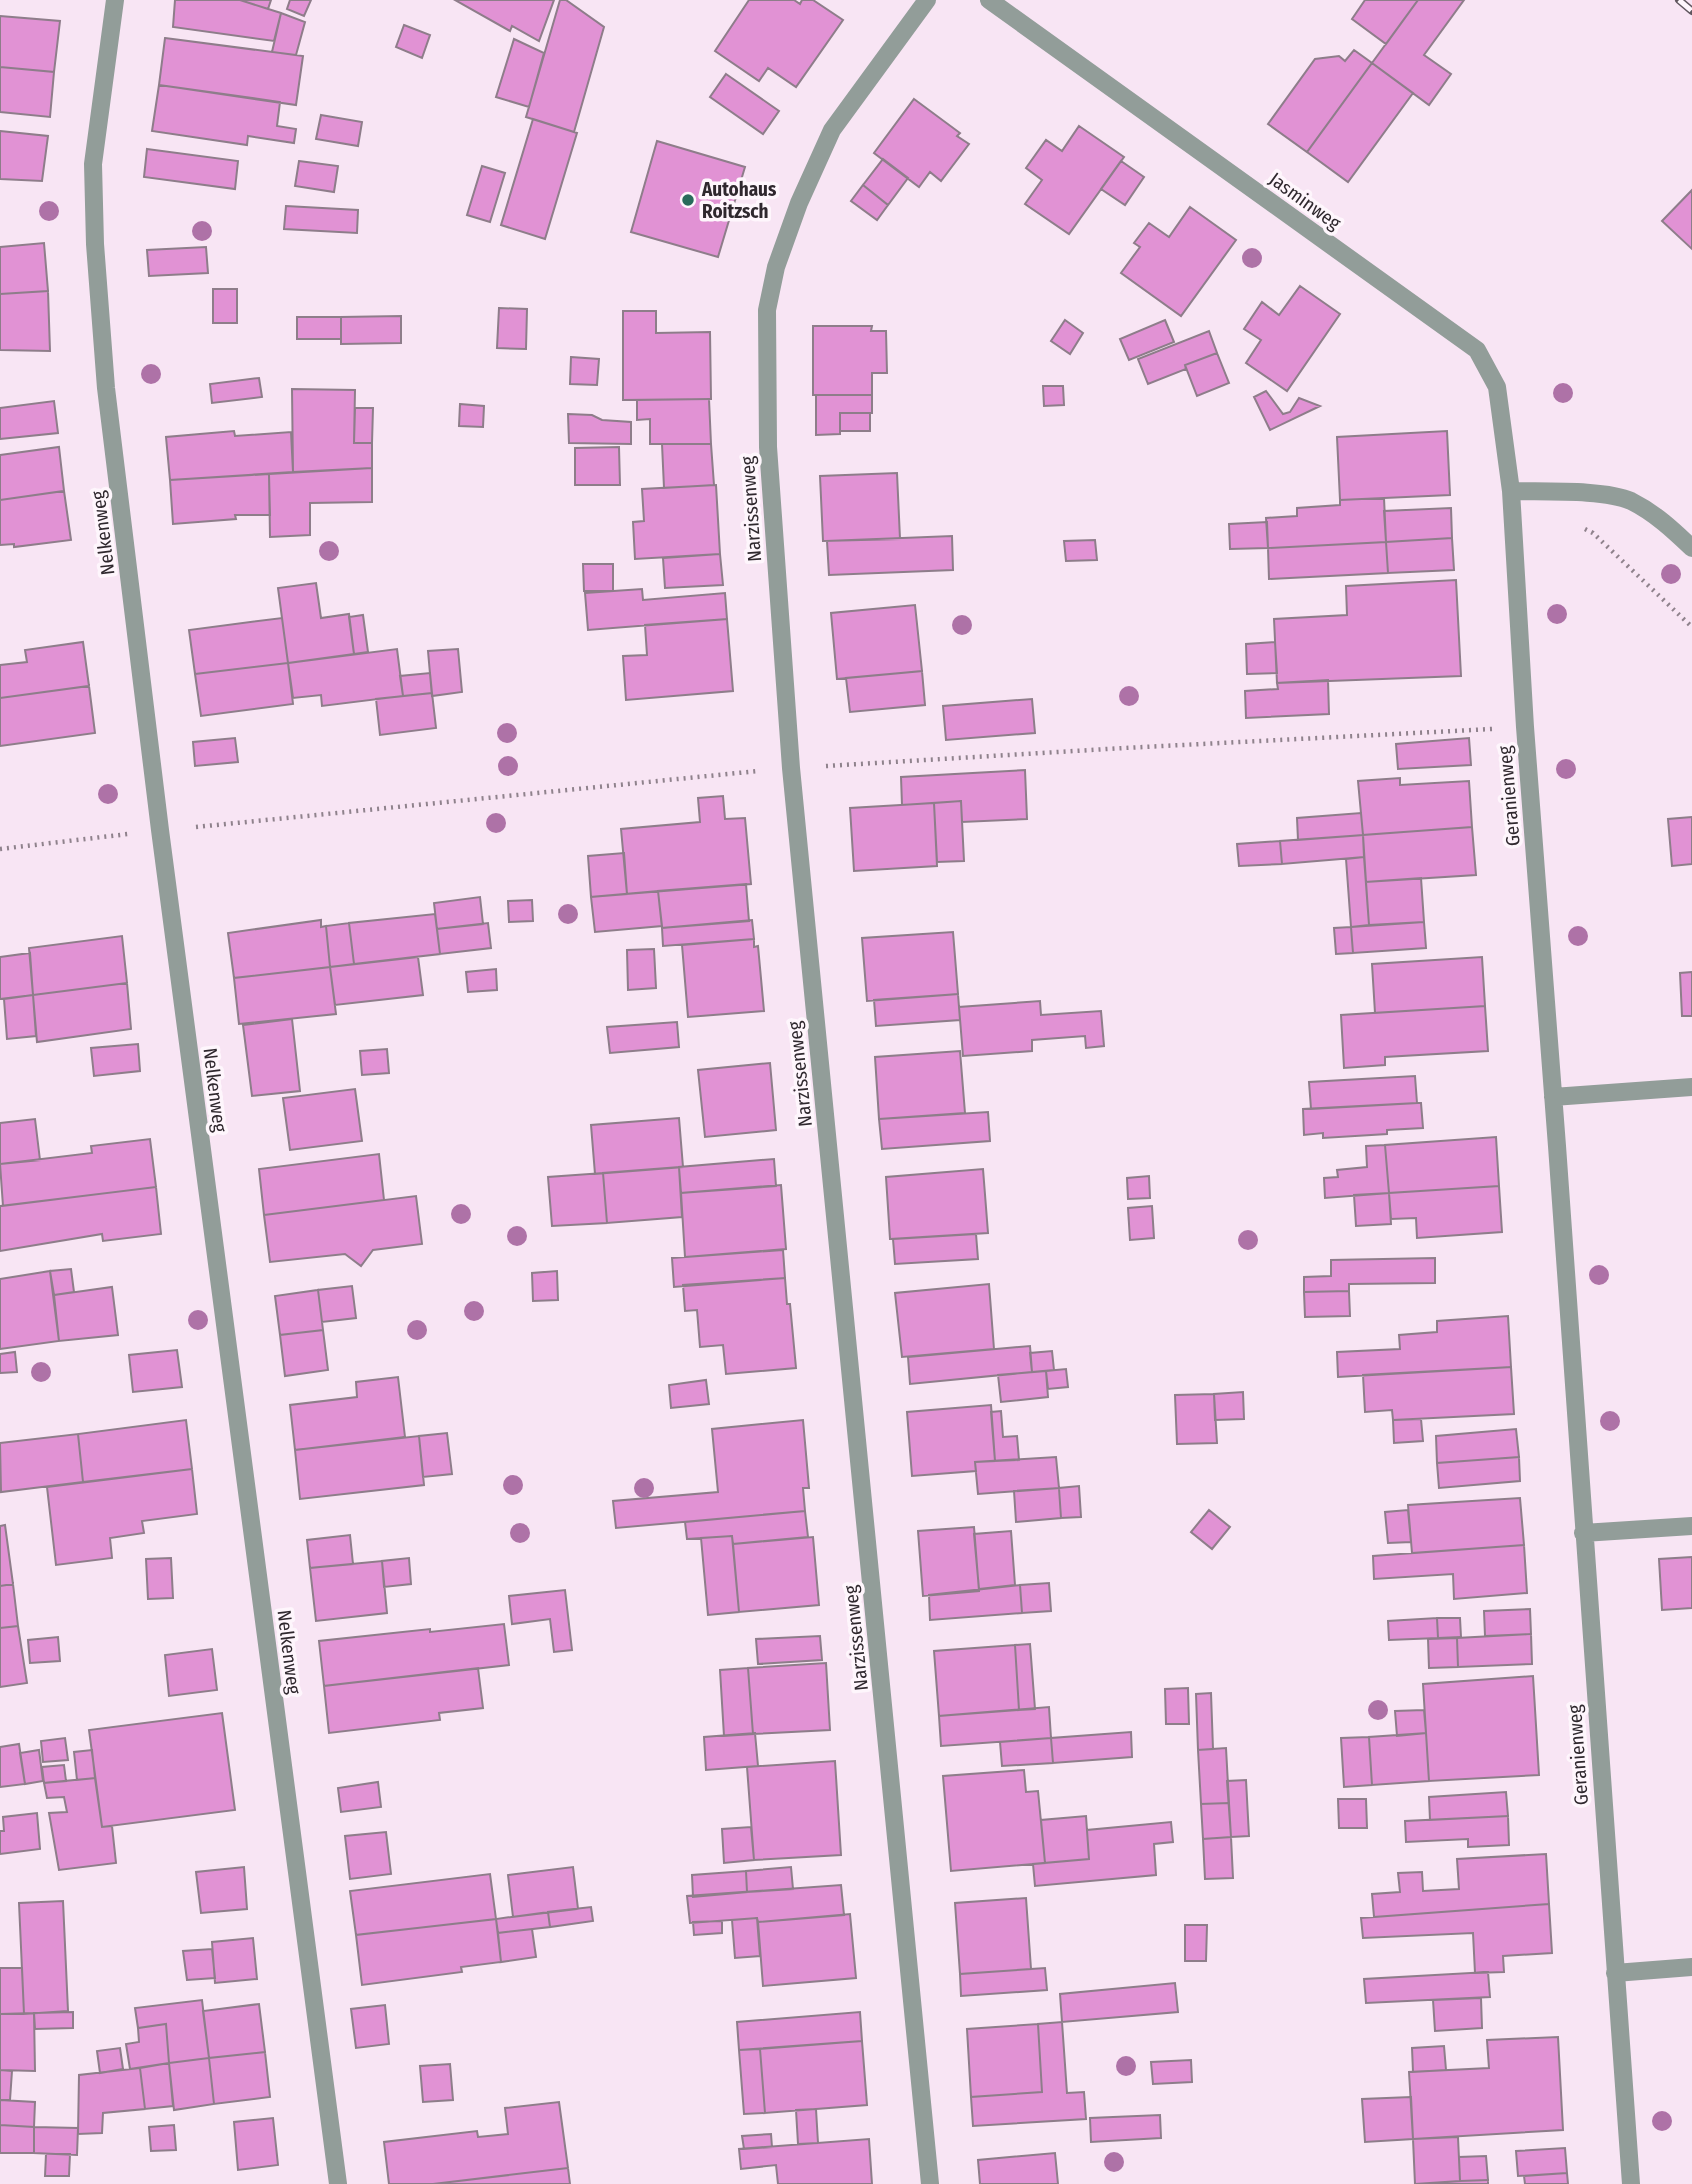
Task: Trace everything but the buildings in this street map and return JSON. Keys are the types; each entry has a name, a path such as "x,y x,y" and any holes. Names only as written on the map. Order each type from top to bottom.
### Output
{"street":[{"name":"Nelkenweg","path":"115,0 93,164 95,244 106,388 160,830 338,2184"},
{"name":"Narzissenweg","path":"927,0 832,130 799,203 776,267 767,310 768,447 791,768 930,2184"},
{"name":"Jasminweg","path":"989,0 1477,350 1497,387 1511,491"},
{"path":"1511,491 1583,492 1629,500 1662,520 1692,548"},
{"name":"Geranienweg","path":"1511,491 1525,727 1630,2184"},
{"path":"1553,1097 1692,1087"},
{"path":"1583,1533 1692,1526"},
{"path":"1615,1973 1692,1967"}],"path":[{"path":"1581,527 1593,533 1692,628"},
{"path":"0,849 160,830 791,768 1124,747 1525,727"}],"railway":[{"path":"1679,0 1692,11"}],"place":[{"name":"Autohaus Roitzsch","path":"688,200"}]}
